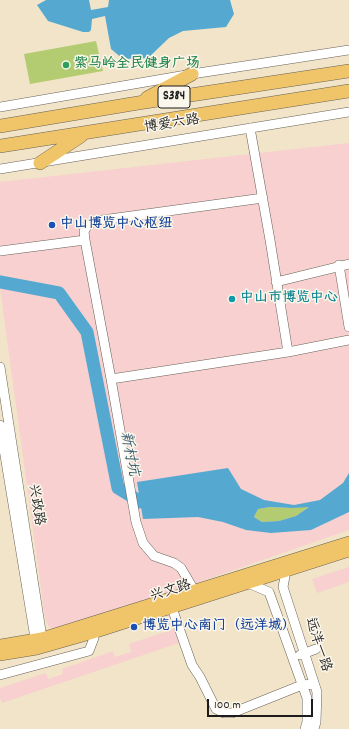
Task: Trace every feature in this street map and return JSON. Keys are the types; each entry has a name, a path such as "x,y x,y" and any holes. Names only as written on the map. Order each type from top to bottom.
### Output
{"highway":[{"name":"博爱六路","path":"0,126 138,103 349,71"},
{"path":"138,103 192,74"},
{"name":"博爱六路","path":"0,146 349,91"},
{"path":"40,163 86,133"}],"main road":[{"name":"兴文路","path":"0,655 194,590 349,542"},
{"name":"兴文路","path":"0,645 39,643 93,633 349,551"}],"street":[{"path":"0,107 192,74 349,50"},
{"name":"博爱六路","path":"0,169 349,112"},
{"path":"250,128 288,352"},
{"path":"194,590 181,568 170,561 154,556 143,543 133,511 84,231 88,225 95,221 263,198"},
{"path":"0,251 85,240"},
{"path":"276,282 339,265 349,264"},
{"path":"339,265 349,327"},
{"path":"111,379 288,352 349,340"},
{"name":"兴政路","path":"0,368 4,476 39,643"},
{"name":"兴政路","path":"3,434 39,643"},
{"name":"远洋一路","path":"286,571 283,587 317,692 316,722 314,729"},
{"path":"248,583 269,592 307,698 307,722 305,729"},
{"path":"172,608 192,665 200,677 216,709 224,713 232,713 302,685 314,684"},
{"path":"0,675 89,651 94,638 93,633"},
{"path":"293,658 316,649"}],"shaded area":[{"path":"349,143 349,530 90,620 56,630 49,627 45,618 0,288 0,182"},
{"path":"349,567 349,582 317,593 312,579"},
{"path":"174,629 179,643 2,703 0,698 0,688 46,673 48,679 63,674 62,669 113,651 115,657 131,652 129,644"}],"green space":[{"path":"96,41 103,71 30,84 24,54"},
{"path":"310,506 296,516 279,521 262,522 254,517 258,509 270,507 292,508"}],"water":[{"path":"46,0 89,0 91,10 108,7 109,0 230,0 234,14 226,27 183,31 169,38 148,58 123,59 111,49 105,16 92,19 91,30 89,32 83,32 48,21 37,5"},
{"path":"228,468 241,489 264,500 294,505 320,500 343,483 349,473 349,512 311,530 271,533 246,530 223,522 198,517 143,519 137,482","holes":["270,507 309,507 296,516 279,521 262,522 254,517 258,509"]}],"waterway":[{"name":"新村坑","path":"0,282 59,293 87,332 118,488 141,502 157,500"}],"place":[{"name":"紫马岭全民健身广场","path":"66,65"},
{"name":"中山博览中心枢纽","path":"52,225"},
{"name":"中山市博览中心","path":"232,299"},
{"name":"博览中心南门（远洋城）","path":"134,627"}]}
